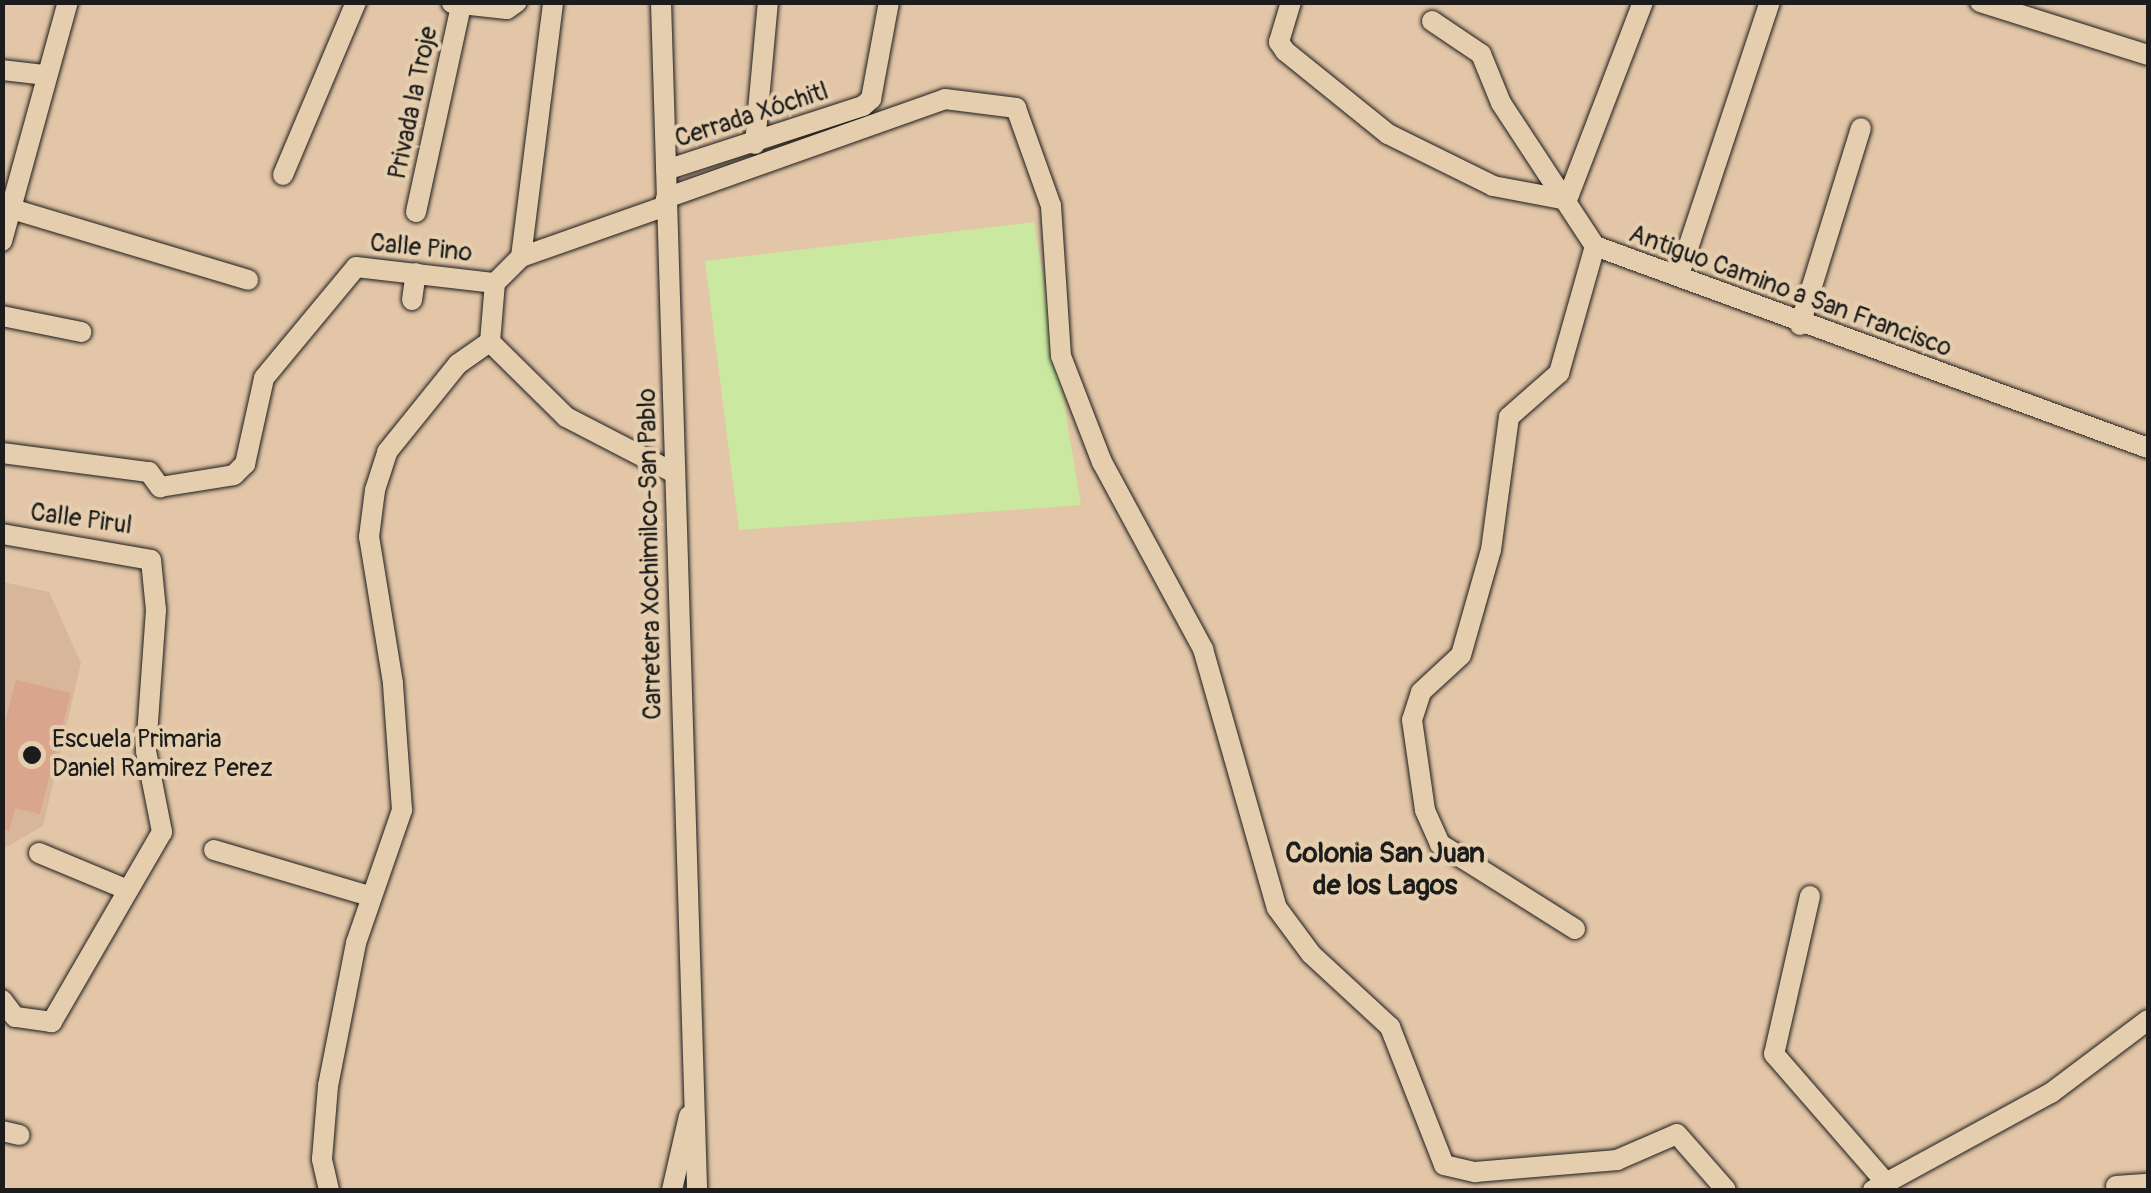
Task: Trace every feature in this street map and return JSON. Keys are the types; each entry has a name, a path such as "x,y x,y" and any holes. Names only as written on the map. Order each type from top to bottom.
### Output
{"street":[{"path":"2,241 7,207 68,2"},
{"path":"283,175 356,2"},
{"path":"456,4 517,2"},
{"path":"521,257 553,2"},
{"name":"Carretera Xochimilco-San Pablo","path":"661,2 692,1105"},
{"path":"755,144 768,2"},
{"name":"Cerrada Xóchitl","path":"666,170 755,144 871,100 889,2"},
{"path":"1291,2 1279,42 1285,51 1388,134 1493,186 1566,200 1643,2"},
{"path":"1679,276 1770,2"},
{"path":"1980,2 2148,55"},
{"name":"Privada la Troje","path":"416,212 456,4"},
{"name":"Antiguo Camino a San Francisco","path":"1432,21 1481,54 1501,103 1595,246 2148,448"},
{"path":"2,70 45,75"},
{"name":"Calle Pino","path":"2,453 149,472 160,487 234,475 245,464 264,378 348,272 372,266 495,282 521,257 945,100 994,102 1020,113 1052,206 1066,371 1102,462 1196,632 1277,908 1311,954 1390,1028 1444,1165 1475,1172 1617,1160 1677,1134 1726,1190"},
{"path":"1800,324 1861,128"},
{"path":"7,207 248,280"},
{"path":"1575,929 1440,844 1424,810 1412,720 1421,692 1462,655 1491,550 1510,417 1559,373 1595,246"},
{"path":"412,300 416,273"},
{"path":"490,342 495,282"},
{"path":"2,316 81,332"},
{"path":"490,342 566,416 604,444 674,473"},
{"path":"329,1190 322,1159 328,1086 369,896 402,810 393,684 368,537 374,490 387,452 458,364 490,342"},
{"name":"Calle Pirul","path":"2,534 151,560 156,610 146,751 162,832 128,890"},
{"path":"214,850 369,896"},
{"path":"2,1000 15,1017 52,1022 128,890 39,853"},
{"path":"1810,896 1774,1054 1880,1187 2051,1093 2148,1020"},
{"path":"672,1190 692,1105"},
{"path":"692,1105 697,1190"},
{"path":"2116,1186 2148,1184"}],"shaded area":[{"name":"Escuela Primaria Daniel Ramirez Perez","path":"3,582 49,592 81,663 43,826 3,849"}],"green space":[{"path":"1034,222 1081,505 739,530 705,261"}],"building":[{"path":"16,680 71,693 40,814 15,808 9,831 2,829 2,734"}],"place":[{"name":"Escuela Primaria Daniel Ramirez Perez","path":"32,755"}],"district":[{"name":"Colonia San Juan de los Lagos","path":"1385,870"}]}
